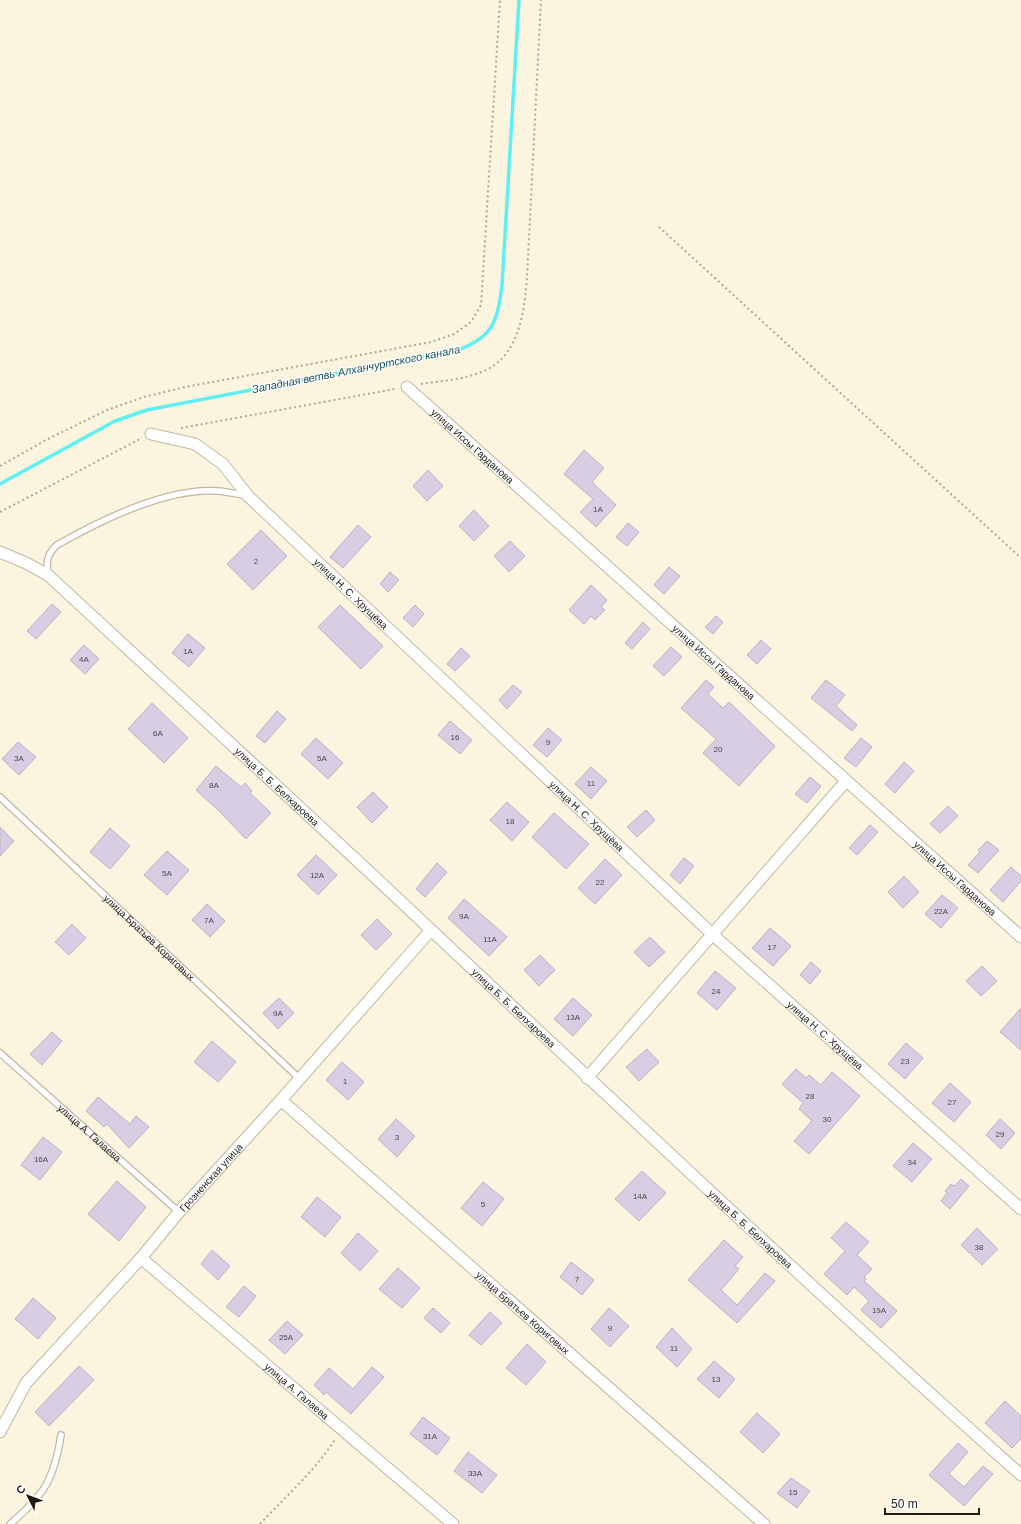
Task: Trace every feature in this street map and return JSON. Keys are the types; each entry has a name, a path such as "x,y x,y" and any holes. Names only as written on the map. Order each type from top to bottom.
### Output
{"street":[{"name":"улица Иссы Гарданова","path":"407,387 1021,937"},
{"name":"улица Н. С. Хрущёва","path":"151,434 195,444 223,464 248,496 712,934 1021,1209"},
{"name":"улица Б. Б. Белхароева","path":"0,552 26,563 48,575 431,930 587,1078 922,1387 1021,1475"},
{"path":"587,1078 846,781"},
{"name":"Грозненская улица","path":"0,1432 26,1383 141,1258 179,1212 281,1100 431,930"},
{"name":"улица Братьев Кориговых","path":"281,1100 764,1524"},
{"name":"улица А. Галаева","path":"141,1258 453,1524"}],"lane":[{"path":"48,575 47,559 57,545 131,508 163,498 202,491 218,491 248,496"},
{"name":"улица Братьев Кориговых","path":"0,797 299,1078"},
{"name":"улица А. Галаева","path":"0,1053 179,1212"},
{"path":"10,1524 37,1500 48,1483 56,1464 61,1435"}],"path":[{"path":"0,466 46,440 107,410 144,397 185,387 431,342 454,334 471,322 481,305 500,0"},
{"path":"174,429 479,373 498,362 510,348 518,331 524,310 527,278 541,0"},
{"path":"659,227 1021,558"},
{"path":"0,512 151,434"},
{"path":"260,1524 304,1479 327,1451 341,1429"}],"building":[{"path":"584,450 604,468 592,482 616,505 596,527 580,512 593,499 564,474"},
{"path":"428,470 443,486 427,501 413,486"},
{"path":"474,510 489,526 474,541 459,526"},
{"path":"628,523 639,532 627,546 616,537"},
{"path":"358,525 371,537 343,568 330,557"},
{"path":"261,530 287,556 253,590 227,564"},
{"path":"510,541 525,556 509,572 494,556"},
{"path":"669,567 680,576 664,594 654,585"},
{"path":"390,572 399,580 388,592 380,584"},
{"path":"591,585 607,600 601,607 605,610 595,620 591,616 584,624 569,610"},
{"path":"52,604 61,612 36,639 27,631"},
{"path":"340,605 383,646 361,669 318,627"},
{"path":"415,605 424,614 413,627 403,618"},
{"path":"716,616 723,622 713,634 705,627"},
{"path":"643,622 650,629 632,649 625,643"},
{"path":"188,634 205,648 189,667 172,653"},
{"path":"761,640 771,649 757,664 747,655"},
{"path":"84,645 99,659 85,674 70,660"},
{"path":"671,647 682,657 664,676 653,666"},
{"path":"461,648 470,656 455,671 447,664"},
{"path":"706,680 714,687 708,694 723,708 729,702 775,746 739,786 703,753 716,739 681,708"},
{"path":"826,680 845,695 836,706 857,725 852,731 811,698"},
{"path":"513,685 522,692 507,709 499,700"},
{"path":"152,703 188,738 164,763 128,729"},
{"path":"277,711 286,719 265,743 256,736"},
{"path":"450,721 472,740 460,754 438,735"},
{"path":"548,728 562,740 547,757 533,745"},
{"path":"316,738 343,763 328,779 301,754"},
{"path":"861,738 872,747 856,767 844,758"},
{"path":"18,742 36,757 19,775 2,759"},
{"path":"904,762 914,771 895,793 885,784"},
{"path":"216,766 241,787 245,783 252,791 250,793 271,813 246,839 196,790"},
{"path":"591,767 607,781 591,799 575,784"},
{"path":"810,777 821,786 807,803 795,794"},
{"path":"373,792 388,807 372,823 357,807"},
{"path":"507,802 529,822 512,841 490,820"},
{"path":"948,806 958,816 940,833 930,824"},
{"path":"646,810 655,820 637,837 627,827"},
{"path":"554,813 589,844 566,869 532,837"},
{"path":"870,825 878,832 857,855 849,848"},
{"path":"0,827 14,841 0,856"},
{"path":"110,828 130,846 110,869 90,852"},
{"path":"987,841 999,850 978,873 968,865 980,852 978,850"},
{"path":"167,851 189,870 167,895 144,875"},
{"path":"316,855 337,875 318,895 297,875"},
{"path":"684,858 694,866 680,884 670,875"},
{"path":"605,859 622,875 595,904 578,888"},
{"path":"437,863 447,872 425,897 416,889"},
{"path":"1011,867 1021,876 1021,881 1003,902 990,890"},
{"path":"904,876 919,892 903,908 888,892"},
{"path":"942,895 958,908 941,928 925,914"},
{"path":"464,899 507,937 489,956 448,918"},
{"path":"207,904 225,921 210,937 192,920"},
{"path":"377,919 392,934 376,950 361,935"},
{"path":"72,924 86,938 69,955 55,942"},
{"path":"770,928 791,946 773,966 752,948"},
{"path":"650,937 665,952 649,967 634,952"},
{"path":"540,955 555,970 539,986 524,970"},
{"path":"811,962 821,971 810,984 800,975"},
{"path":"982,966 997,981 981,996 966,981"},
{"path":"715,971 736,988 717,1010 697,993"},
{"path":"279,998 294,1013 278,1029 263,1013"},
{"path":"573,998 592,1015 573,1036 554,1019"},
{"path":"1021,1008 1021,1050 1000,1032"},
{"path":"52,1032 62,1041 42,1065 30,1054"},
{"path":"212,1041 236,1062 218,1082 194,1062"},
{"path":"906,1043 923,1058 905,1079 888,1064"},
{"path":"647,1049 659,1062 639,1081 626,1067"},
{"path":"342,1062 364,1082 348,1100 326,1080"},
{"path":"796,1069 806,1078 809,1075 821,1085 832,1072 860,1096 809,1154 794,1141 812,1121 799,1109 803,1103 782,1084"},
{"path":"950,1083 971,1102 954,1122 932,1103"},
{"path":"98,1097 130,1124 136,1116 149,1127 129,1148 107,1124 104,1127 86,1111"},
{"path":"396,1119 415,1136 397,1157 378,1139"},
{"path":"1000,1119 1015,1133 1001,1149 986,1135"},
{"path":"43,1137 62,1152 40,1180 21,1165"},
{"path":"913,1143 932,1159 912,1182 893,1166"},
{"path":"642,1171 666,1193 639,1221 615,1199"},
{"path":"961,1179 969,1186 950,1209 941,1201 947,1193 945,1191 951,1184 954,1186"},
{"path":"117,1181 146,1207 119,1241 88,1214"},
{"path":"483,1182 504,1199 482,1226 461,1208"},
{"path":"317,1197 341,1217 325,1237 301,1217"},
{"path":"846,1222 869,1242 857,1255 872,1269 864,1277 866,1279 864,1281 897,1311 881,1328 861,1310 869,1301 854,1287 847,1295 824,1274 845,1251 831,1238"},
{"path":"977,1228 998,1249 982,1265 961,1245"},
{"path":"358,1233 378,1251 360,1271 341,1253"},
{"path":"724,1240 743,1257 735,1266 739,1269 721,1290 737,1305 765,1273 775,1281 737,1323 688,1280"},
{"path":"212,1250 230,1266 218,1280 201,1264"},
{"path":"571,1262 594,1280 582,1295 560,1277"},
{"path":"398,1268 420,1288 402,1308 379,1289"},
{"path":"244,1286 256,1296 239,1317 226,1307"},
{"path":"33,1298 56,1318 38,1339 15,1319"},
{"path":"433,1308 450,1323 441,1333 424,1318"},
{"path":"609,1308 629,1326 610,1347 591,1329"},
{"path":"490,1312 502,1323 481,1345 469,1335"},
{"path":"287,1321 303,1335 285,1354 269,1340"},
{"path":"672,1328 692,1349 677,1367 656,1347"},
{"path":"527,1344 546,1362 526,1385 506,1368"},
{"path":"714,1361 735,1379 719,1398 697,1379"},
{"path":"79,1366 94,1380 49,1426 35,1412"},
{"path":"372,1367 384,1377 351,1414 326,1392 324,1395 314,1385 329,1368 353,1389"},
{"path":"1005,1401 1021,1416 1021,1439 1012,1448 985,1423"},
{"path":"757,1413 780,1434 763,1453 740,1432"},
{"path":"423,1417 450,1438 437,1455 410,1434"},
{"path":"958,1443 968,1452 949,1474 964,1487 983,1466 993,1474 964,1506 929,1475"},
{"path":"468,1452 497,1475 482,1493 454,1471"},
{"path":"791,1478 810,1491 797,1508 777,1493"}],"waterway":[{"name":"Западная ветвь Алханчуртского канала","path":"0,484 115,421 147,410 458,350 470,345 486,333 496,318 502,285 519,0"}]}
